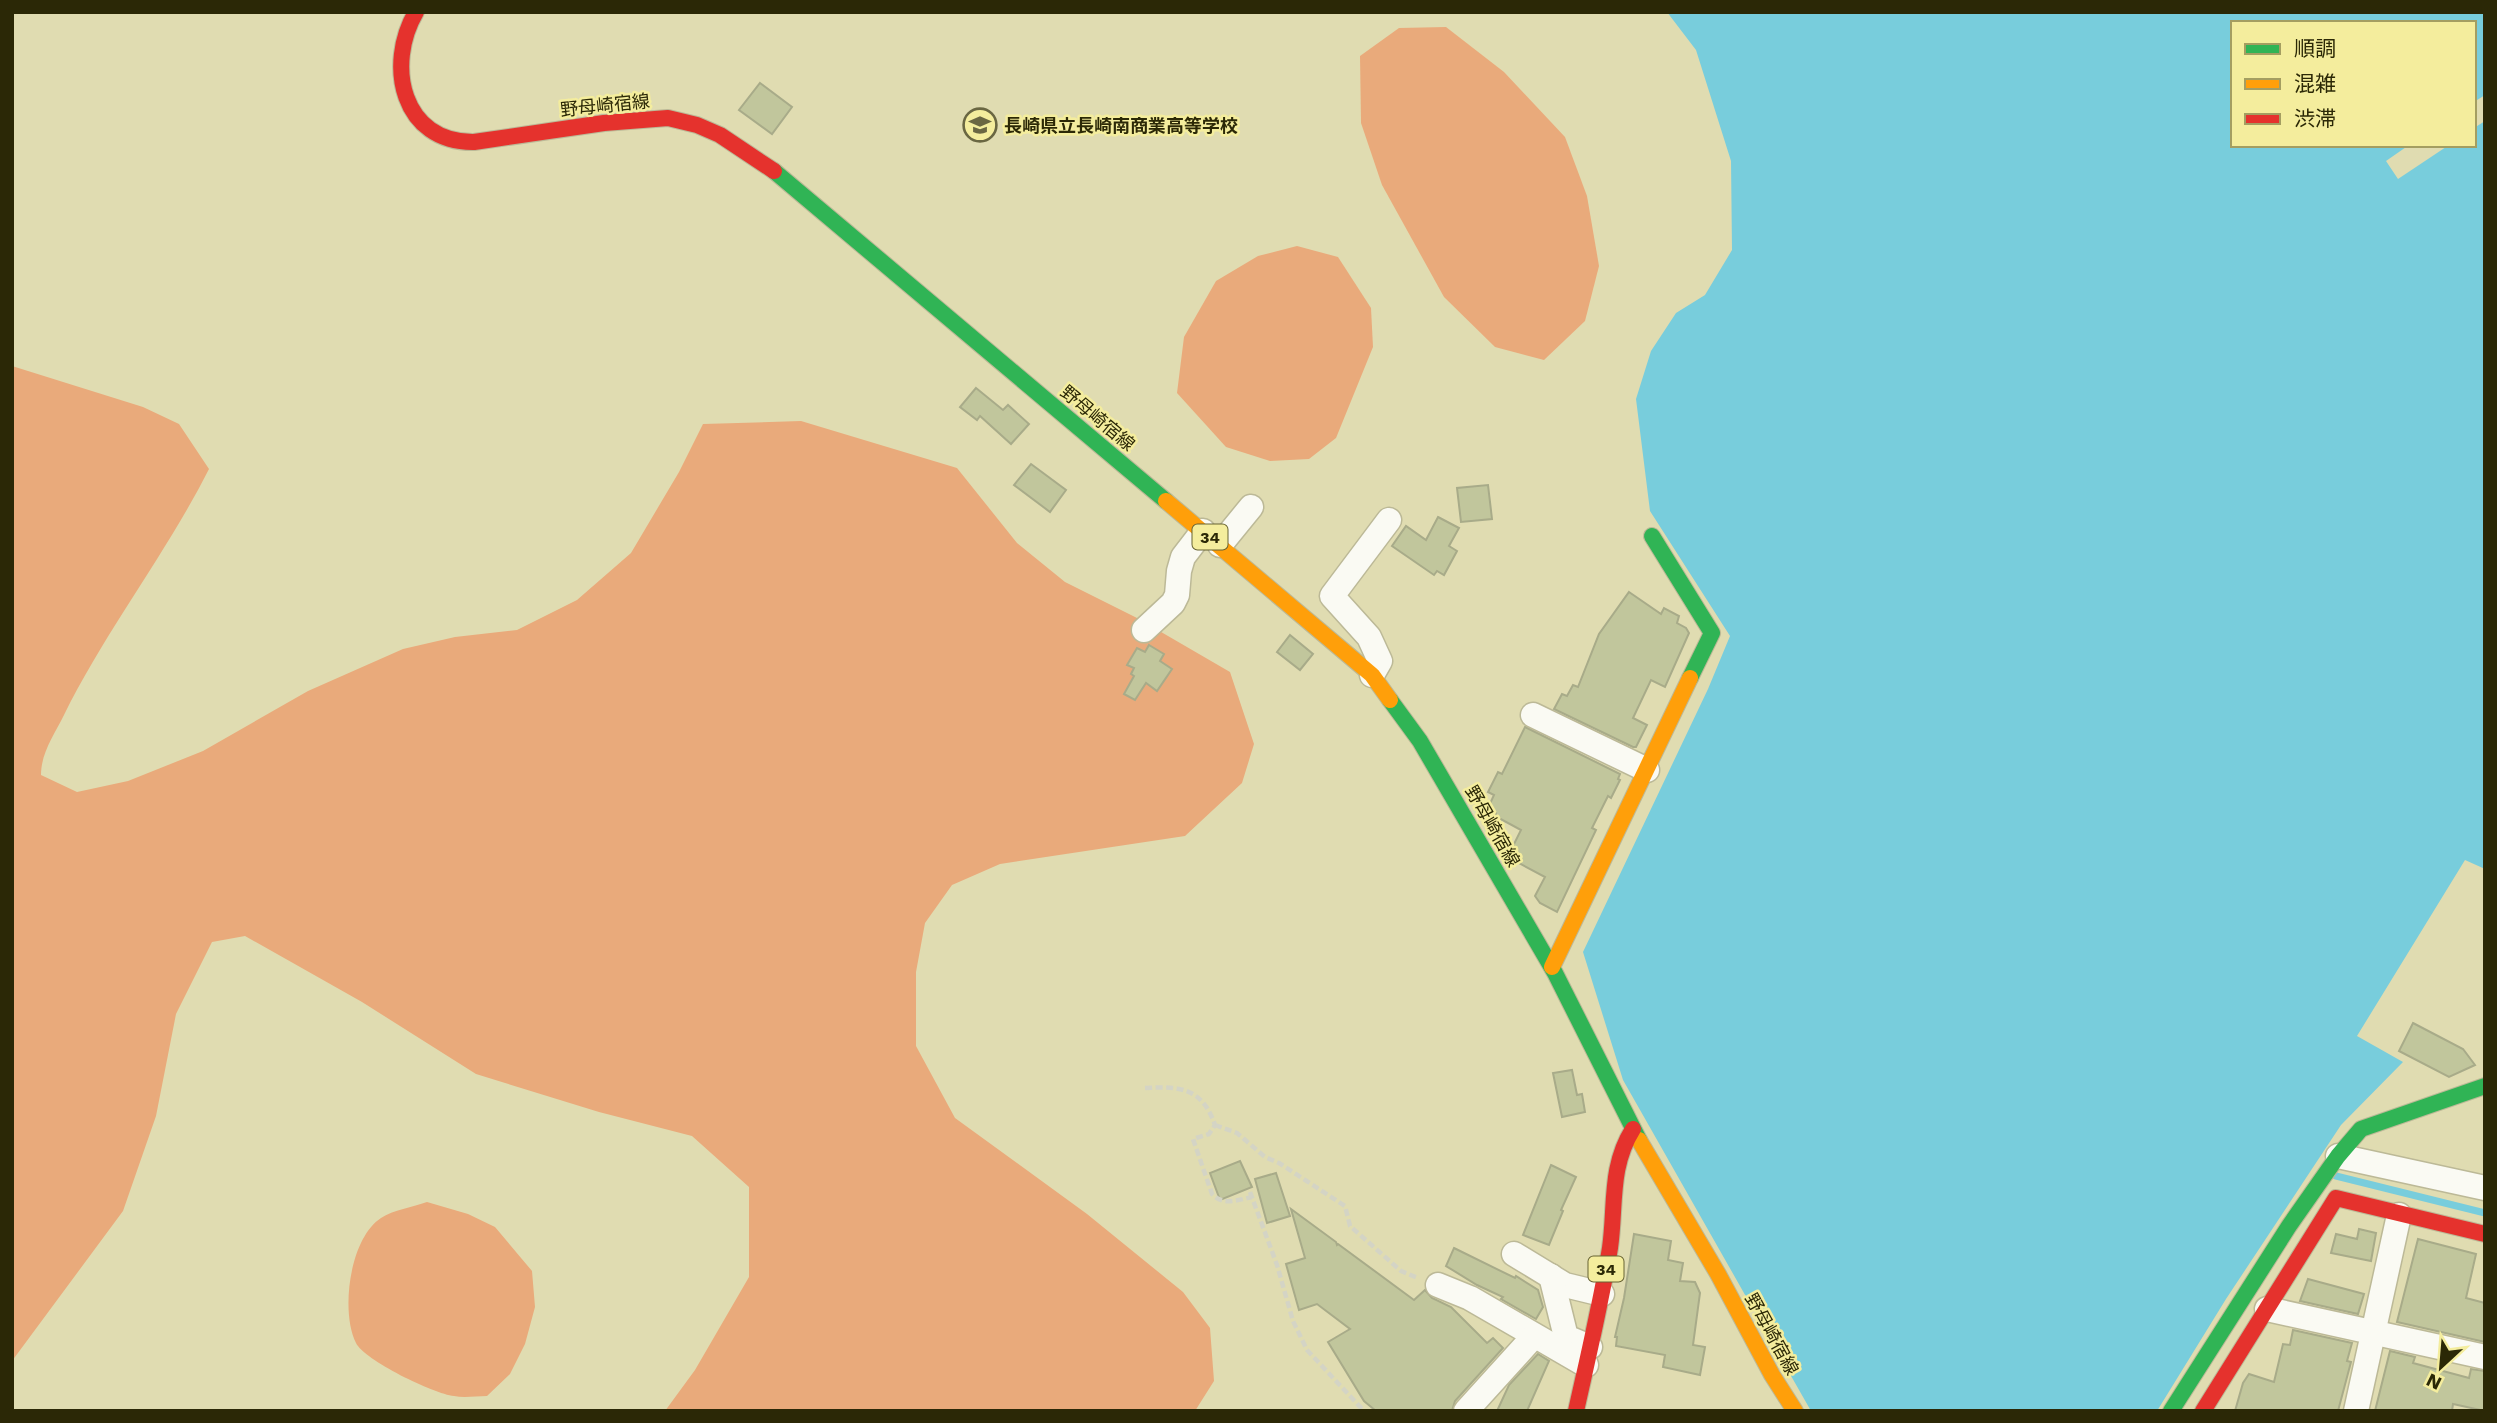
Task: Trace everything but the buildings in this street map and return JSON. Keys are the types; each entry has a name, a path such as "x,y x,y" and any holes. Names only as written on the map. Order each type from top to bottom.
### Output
{"main road":[{"name":"野母崎宿線","path":"416,12 405,34 400,68 409,106 422,124 455,141 498,138 640,118 674,119 720,135 766,165 844,229 1372,675 1420,741 1552,967 1633,1129 1795,1411"},
{"path":"1552,967 1712,633 1652,536"},
{"path":"2171,1411 2289,1226 2338,1156 2361,1129 2485,1086"},
{"name":"34","path":"1576,1411 1612,1235 1615,1166 1624,1141 1633,1129"},
{"path":"2203,1411 2336,1198 2485,1234"}],"street":[{"path":"1144,630 1173,603 1184,558 1251,507"},
{"path":"1372,675 1380,662 1369,637 1332,596 1389,520"},
{"path":"1533,715 1647,770"},
{"path":"2338,1156 2485,1188"},
{"path":"2356,1411 2399,1215"},
{"path":"1514,1254 1565,1285 1602,1294"},
{"path":"1551,1276 1566,1337 1588,1356"},
{"path":"1438,1285 1470,1298 1534,1336 1588,1356"},
{"path":"2267,1309 2485,1357"},
{"path":"1466,1411 1534,1336"}],"path":[{"path":"1145,1088 1174,1087 1192,1093 1205,1104 1215,1125 1237,1133 1265,1157 1279,1163 1345,1206 1350,1226 1384,1258 1401,1271 1438,1285"},
{"path":"1215,1125 1209,1134 1193,1139 1212,1194 1224,1202 1251,1194 1277,1265 1293,1321 1307,1350 1364,1411"}],"shaded area":[{"path":"1446,27 1504,72 1565,137 1587,196 1599,266 1585,321 1544,360 1495,347 1444,297 1382,185 1361,123 1360,56 1399,28"},
{"path":"1297,246 1338,257 1371,308 1373,347 1336,438 1309,459 1270,461 1226,447 1177,393 1184,337 1216,281 1258,256"},
{"path":"12,366 143,407 179,424 209,469 98,653 52,737 41,775 77,792 128,781 203,751 308,691 403,649 455,637 517,630 577,600 631,553 679,472 703,424 801,421 957,468 1017,543 1065,582 1137,618 1230,672 1254,744 1242,783 1185,836 1000,864 952,885 925,923 916,972 916,1046 955,1118 1087,1214 1183,1292 1210,1328 1214,1381 1195,1411 665,1411 695,1370 749,1277 749,1187 692,1136 599,1112 476,1074 362,1002 245,936 212,942 176,1014 156,1116 123,1211 12,1361"},
{"path":"427,1202 468,1214 495,1227 532,1271 535,1307 525,1344 510,1374 487,1396 462,1397 444,1394 400,1375 362,1350 351,1329 351,1276 362,1241 370,1228 386,1215"}],"water":[{"path":"1667,12 2485,12 2485,95 2476,101 2476,21 2231,21 2231,147 2406,147 2386,161 2398,179 2446,147 2476,147 2476,127 2485,121 2485,869 2465,860 2357,1036 2403,1062 2341,1125 2226,1299 2157,1411 1811,1411 1623,1080 1583,952 1708,689 1730,636 1650,511 1636,399 1651,351 1676,313 1705,295 1732,250 1731,161 1696,50"}],"waterway":[{"path":"2336,1176 2485,1213"}],"traffic: fast":[{"path":"774,171 1166,501"},
{"path":"1652,536 1712,633 1690,678"},
{"path":"1390,700 1420,741 1555,973 1639,1140"},
{"path":"2171,1411 2289,1226 2338,1156 2361,1129 2485,1086"}],"traffic: slow":[{"path":"1166,501 1372,675 1390,700"},
{"path":"1552,967 1690,678"},
{"path":"1639,1140 1795,1411"}],"traffic: jam":[{"path":"416,12 402,55 406,97 416,115 430,130 450,139 474,142 604,123 668,118 697,125 720,135 774,171"},
{"path":"1576,1411 1610,1248 1617,1172 1625,1143 1633,1129"},
{"path":"2203,1411 2336,1198 2485,1234"}],"place":[{"name":"長崎県立長崎南商業高等学校","path":"980,125"}]}
